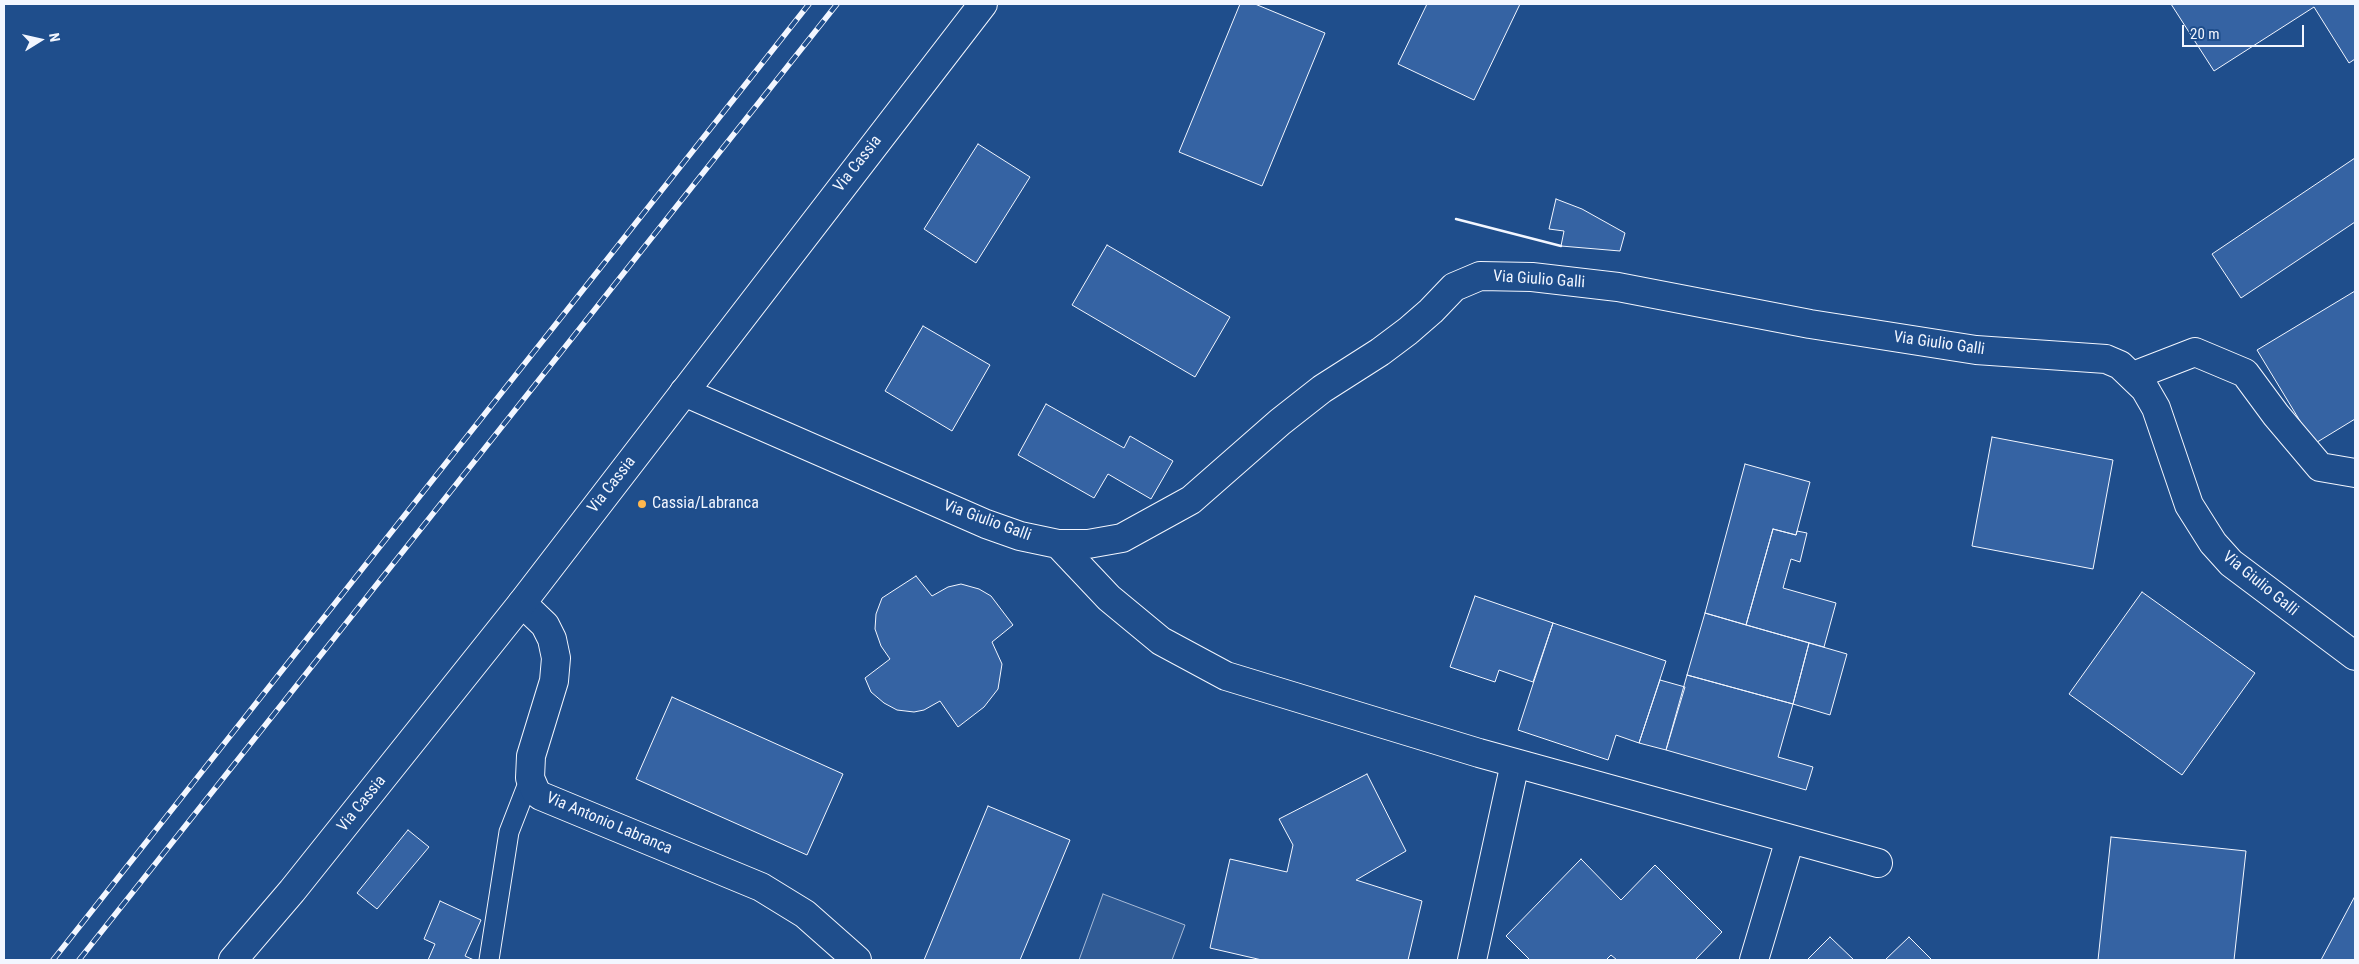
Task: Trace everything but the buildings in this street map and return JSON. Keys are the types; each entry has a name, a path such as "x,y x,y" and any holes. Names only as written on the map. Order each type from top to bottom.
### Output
{"street":[{"name":"Via Cassia","path":"233,960 292,891 522,603 983,4"},
{"name":"Via Giulio Galli","path":"684,392 986,524 1020,536 1058,544 1088,544 1122,538 1191,500 1280,422 1322,389 1380,352 1431,311 1454,287 1480,276 1532,277 1618,287 1810,324 1976,350 2106,359 2120,365 2146,389 2156,408 2189,505 2213,543 2231,563 2355,656"},
{"path":"2134,376 2195,352 2245,373 2276,415 2320,467 2355,473"},
{"path":"1058,544 1109,598 1160,641 1226,676 1514,763 1878,863"},
{"name":"Via Antonio Labranca","path":"522,603 545,625 552,639 556,658 554,681 531,756 530,778 536,792 541,796 761,887 805,914 858,960"},
{"path":"1472,960 1514,763"},
{"path":"1754,960 1790,839"}],"lane":[{"path":"489,960 509,832 530,778"}],"shaded area":[{"path":"1103,894 1185,925 1172,960 1079,960"}],"railway":[{"path":"53,960 809,4"},
{"path":"79,960 837,4"}],"wall":[{"path":"1456,219 1561,246"}],"place":[{"name":"Cassia/Labranca","path":"642,504"}]}
